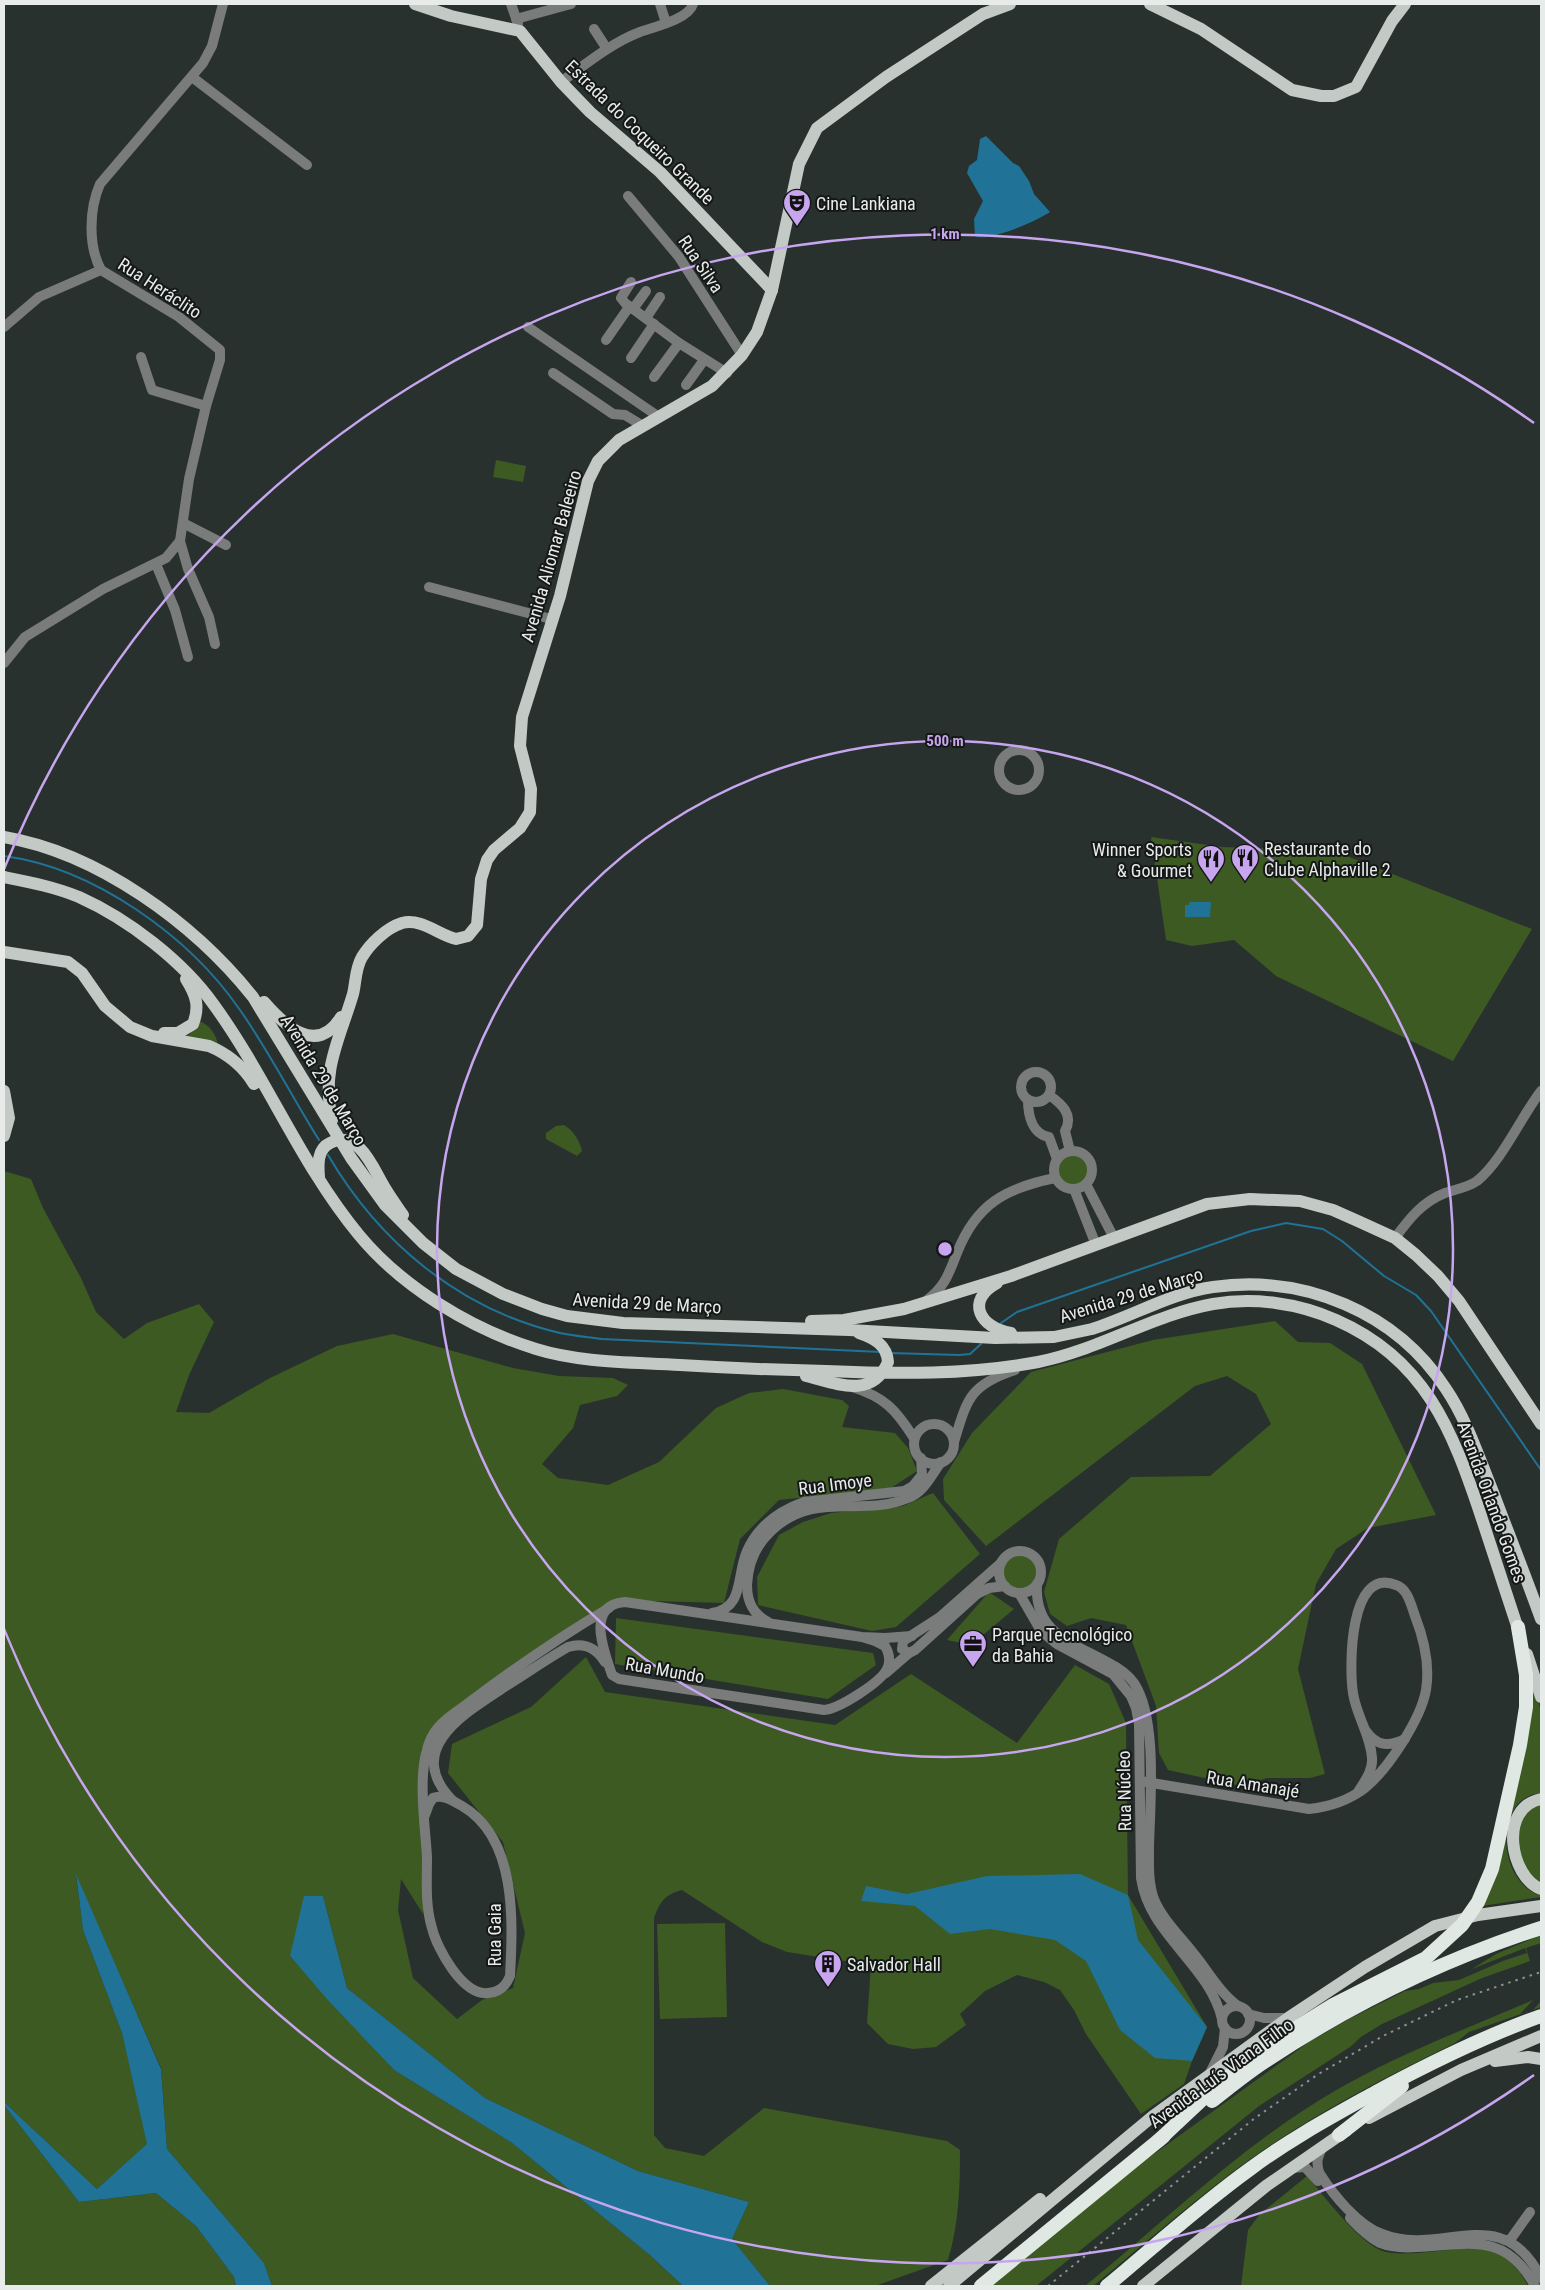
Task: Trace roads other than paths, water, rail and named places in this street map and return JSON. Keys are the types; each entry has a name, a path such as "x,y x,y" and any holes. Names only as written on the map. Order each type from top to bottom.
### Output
{"highway":[{"path":"1158,2141 1221,2082 1268,2045 1347,1998 1420,1962 1452,1936 1478,1902 1492,1870 1512,1782 1526,1707 1526,1675 1518,1627"},
{"name":"Avenida Luís Viana Filho","path":"981,2286 1158,2141 1265,2061 1337,2017 1424,1974 1541,1928"},
{"path":"1107,2286 1200,2208 1288,2142 1434,2061 1541,2016"},
{"path":"1338,2135 1434,2061"}],"main road":[{"path":"415,4 459,18 515,26"},
{"name":"Avenida Aliomar Baleeiro","path":"234,973 290,1028 309,1036 325,1033 336,1025 343,1013 365,953 382,935 401,923 416,923 456,939 468,936 477,925 481,879 487,860 494,850 520,828 530,812 531,789 520,746 522,717 551,619 560,596 588,481 598,461 610,449 643,426 704,392 727,374 742,355 757,332 772,290 795,180 806,149 817,128 886,77 983,14 1010,4"},
{"path":"1150,4 1201,30 1292,90 1321,96 1334,96 1356,87 1392,21 1406,4"},
{"name":"Estrada do Coqueiro Grande","path":"515,26 561,82 605,126 660,172 772,290"},
{"name":"Avenida 29 de Março","path":"4,837 63,853 109,876 173,919 203,944 234,973 263,1013 337,1135 355,1144 368,1156 389,1194 423,1243 456,1269 477,1281 542,1309 567,1316 597,1321 849,1330 996,1338 1038,1338 1075,1334 1092,1329 1196,1290 1228,1285 1271,1285 1326,1296 1366,1313 1396,1335 1428,1364"},
{"name":"Avenida 29 de Março","path":"4,878 62,890 93,904 136,930 179,966 199,986 222,1016 320,1180 361,1238 394,1271 448,1310 482,1328 536,1350 596,1360 747,1369 883,1371 984,1369 1038,1362 1084,1350 1189,1310 1213,1304 1236,1302 1284,1304 1304,1308 1350,1326 1374,1341"},
{"path":"4,952 68,962 82,973 101,1001 118,1019 142,1033 209,1046 225,1054 240,1065 261,1094 280,1113"},
{"path":"118,1019 159,1032 178,1033 193,1024 198,1006 193,990 179,966"},
{"name":"Avenida Aliomar Baleeiro","path":"337,1135 327,1094 328,1072 352,997 356,974"},
{"path":"4,1091 9,1118 4,1136"},
{"path":"320,1180 318,1168 320,1153 337,1135"},
{"path":"699,1324 844,1320 904,1309 1010,1276 1206,1204 1250,1199 1281,1199 1333,1210 1395,1238 1438,1276 1459,1300 1541,1424"},
{"path":"1010,1276 986,1291 980,1302 980,1315 992,1328 1038,1338"},
{"path":"747,1369 806,1376 851,1387 868,1383 883,1371 888,1357 884,1348 874,1340 849,1330"},
{"name":"Avenida Orlando Gomes","path":"1374,1341 1416,1378 1434,1402 1449,1429 1476,1500 1541,1697"},
{"name":"Avenida Orlando Gomes","path":"1428,1364 1447,1390 1475,1446 1541,1619"},
{"path":"1541,1799 1523,1806 1516,1815 1513,1826 1519,1866 1530,1882 1541,1889"},
{"name":"Avenida Luís Viana Filho","path":"931,2286 1103,2150 1202,2083 1288,2018 1365,1967 1435,1926 1461,1918 1541,1906"},
{"path":"1143,2286 1290,2168 1338,2135 1385,2108 1461,2070 1541,2036"},
{"path":"1461,2070 1506,2058 1528,2057 1541,2059"},
{"name":"Avenida Luís Viana Filho","path":"949,2286 1153,2116"}],"street":[{"name":"Rua Heráclito","path":"180,542 189,480 206,406 221,355 218,347 156,302 102,270 96,261 92,228 95,197 100,184 192,77 209,54 223,4"},
{"path":"511,4 515,26 571,4"},
{"path":"660,4 666,23"},
{"path":"561,82 607,48 689,12 694,4"},
{"path":"594,29 607,48"},
{"path":"192,77 307,165"},
{"name":"Rua Silva","path":"628,196 679,257 742,355"},
{"path":"4,327 39,297 102,270"},
{"path":"631,282 621,298 631,308 679,343 727,374"},
{"path":"606,340 646,291"},
{"path":"631,358 660,297"},
{"path":"528,327 660,418"},
{"path":"654,377 679,343"},
{"path":"141,357 152,390 206,406"},
{"path":"686,385 704,360"},
{"path":"554,373 613,414 625,415 643,426"},
{"path":"183,523 226,545"},
{"path":"4,663 25,637 39,627 103,589 156,564 172,553 180,542"},
{"path":"180,542 188,569 209,617 215,644"},
{"path":"156,564 175,610 188,657"},
{"path":"429,587 551,619"},
{"path":"1013,751 1025,751 1038,764 1039,769 1036,780 1027,788 1014,790 1003,783 1000,777 1000,764 1007,754 1013,751"},
{"path":"1033,1072 1043,1074 1050,1080 1049,1095 1042,1101 1028,1100 1022,1094 1021,1085 1025,1077 1033,1072"},
{"path":"1395,1238 1411,1216 1432,1199 1470,1185 1485,1173 1541,1091"},
{"path":"1049,1095 1062,1105 1066,1111 1068,1124 1065,1131 1070,1151"},
{"path":"1028,1100 1028,1111 1039,1134 1049,1137 1065,1131"},
{"path":"1049,1137 1057,1159 1054,1172 1055,1178 1063,1186 1074,1189 1086,1184 1092,1173 1090,1162 1082,1153 1070,1151 1057,1159"},
{"path":"926,1301 943,1286 965,1235 975,1218 986,1207 998,1198 1024,1187 1055,1178"},
{"path":"1086,1184 1114,1238"},
{"path":"1074,1189 1096,1245"},
{"path":"951,1270 953,1283 966,1289"},
{"path":"851,1387 879,1397 890,1406 914,1438 915,1447 921,1458 930,1463 941,1462 951,1454 960,1418 974,1392 987,1381 1038,1362"},
{"path":"914,1438 925,1426 938,1424 949,1430 954,1442"},
{"name":"Rua Imoye","path":"701,1614 720,1612 731,1605 738,1591 747,1550 759,1531 777,1515 789,1507 804,1502 904,1492 913,1486 922,1475 921,1458"},
{"name":"Rua Imoye","path":"771,1624 753,1610 747,1589 748,1576 754,1554 772,1530 788,1517 814,1507 895,1502 910,1497 925,1485 941,1462"},
{"path":"909,1653 902,1649 901,1644 940,1617 1001,1563 1014,1552 1027,1552 1038,1560 1041,1571 1037,1584 1031,1590 1019,1593 1005,1586 1000,1575 1001,1563"},
{"name":"Rua Amanajé","path":"1145,1782 1309,1809 1331,1805 1358,1792 1376,1777 1406,1738 1424,1699 1427,1660 1417,1622 1406,1592 1397,1585 1389,1583 1376,1584 1367,1592 1361,1603 1355,1626 1350,1662 1353,1695 1370,1748 1372,1762 1369,1774 1358,1792"},
{"name":"Rua Núcleo","path":"1037,1584 1039,1609 1046,1624 1064,1638 1128,1675 1144,1704 1148,1720 1141,1878 1145,1897 1152,1913 1213,1992 1223,2024 1220,2056 1210,2074 1202,2083"},
{"name":"Rua Mundo","path":"609,1608 602,1617 600,1628 612,1675 630,1682 824,1710 835,1708 883,1675 915,1650 977,1594 989,1588 1005,1586"},
{"name":"Rua Núcleo","path":"1019,1593 1041,1631 1057,1644 1114,1674 1130,1696 1136,1708 1139,1724 1145,1782 1149,1864 1154,1898 1162,1913 1231,2001 1238,2006"},
{"path":"609,1608 625,1602 875,1641 885,1646 888,1652 889,1664 883,1675"},
{"name":"Rua Gaia","path":"609,1608 490,1687 442,1723 433,1734 426,1755 423,1788 427,1904 432,1929 441,1950 456,1975 468,1987 485,1994 499,1990 506,1985 510,1976 512,1915 509,1887 504,1865 488,1830 471,1811 452,1800 437,1781 435,1774 435,1751 445,1732 464,1714 560,1651 574,1645 587,1646 597,1651 612,1675"},
{"path":"862,1638 912,1636"},
{"name":"Rua Amanajé","path":"1361,1723 1370,1737 1378,1743 1392,1744 1406,1738"},
{"path":"425,1815 428,1804 433,1798 443,1797 452,1800"},
{"path":"1248,2014 1249,2023 1245,2030 1236,2034 1223,2024 1225,2011 1238,2006 1248,2014 1264,2018 1288,2018"},
{"path":"1323,2146 1317,2159 1320,2174 1354,2215 1374,2231 1404,2239 1481,2236 1510,2240 1528,2256 1541,2278"},
{"path":"1290,2168 1301,2167 1310,2170 1361,2230 1381,2243 1403,2248 1486,2244 1503,2250 1520,2263 1535,2286"},
{"path":"1503,2250 1501,2247 1503,2242 1510,2240 1530,2212"}],"water":[{"path":"986,136 1013,163 1019,166 1029,181 1034,194 1050,212 1013,230 981,237 975,236 974,219 983,201 967,173 969,166 977,160 980,139"},
{"path":"1189,902 1211,902 1210,917 1185,917 1185,905 1189,905"},
{"path":"76,1874 161,2069 167,2149 264,2263 272,2286 236,2286 234,2277 196,2226 156,2193 79,2202 4,2105 4,2102 97,2189 147,2144 122,2033 83,1930"},
{"path":"1080,1874 1128,1895 1138,1940 1207,2027 1192,2061 1155,2058 1120,2030 1086,1961 1055,1940 990,1929 950,1934 915,1906 861,1901 866,1886 907,1894 987,1876"},
{"path":"304,1896 323,1896 347,1988 485,2098 638,2171 749,2202 732,2239 770,2286 683,2286 651,2256 512,2143 394,2070 327,1999 290,1956"}],"waterway":[{"path":"4,856 38,863 72,875 105,890 167,932 194,956 219,983 251,1026 319,1140"},
{"path":"328,1155 349,1187 372,1216 397,1243 426,1268 456,1290 489,1308 523,1322 560,1333 602,1339 881,1352"},
{"path":"1001,1323 1017,1312 1251,1231 1286,1223 1323,1229 1342,1241 1384,1276 1416,1295 1431,1311 1541,1470"},
{"path":"890,1353 970,1354 981,1344"}],"railway":[{"path":"1048,2286 1255,2118 1317,2075 1383,2036 1457,2000 1541,1972"}],"place":[{"name":"Cine Lankiana","path":"797,227"},
{"name":"Restaurante do Clube Alphaville 2","path":"1245,882"},
{"name":"Winner Sports & Gourmet","path":"1211,883"},
{"name":"Parque Tecnológico da Bahia","path":"973,1668"},
{"name":"Salvador Hall","path":"828,1988"}]}
